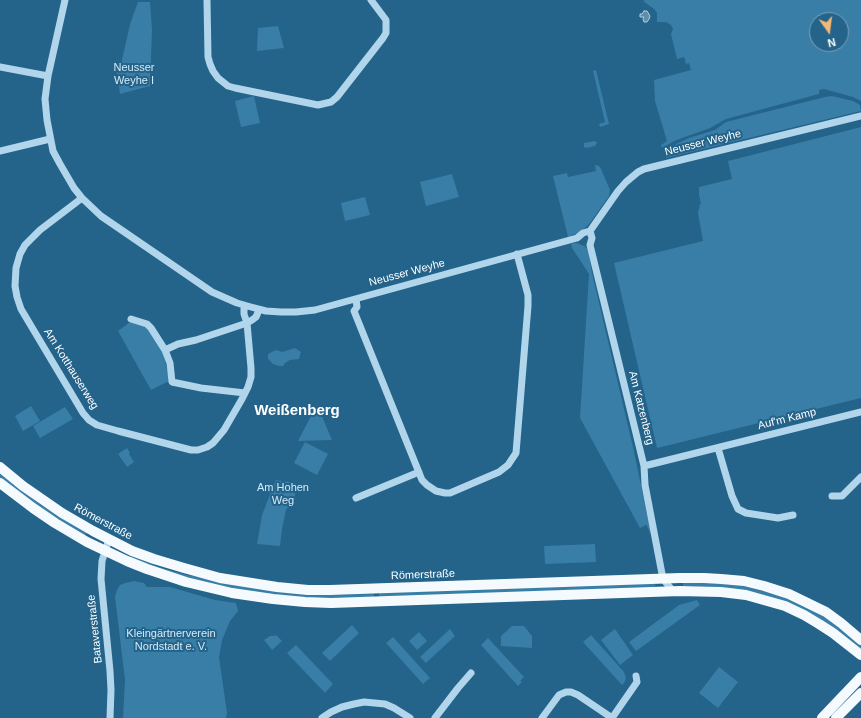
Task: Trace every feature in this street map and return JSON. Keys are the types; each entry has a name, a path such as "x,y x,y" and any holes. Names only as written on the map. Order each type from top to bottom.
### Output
{"main road":[{"name":"Römerstraße","path":"0,467 51,506 87,528 142,555 220,578 262,585 308,590 381,589 663,579 721,579 744,582 789,594 826,612 861,640"},
{"path":"0,483 56,523 127,562 198,585 232,594 305,602 331,603 673,591 737,594 762,599 785,606 804,615 832,633 861,655"},
{"path":"822,718 861,677"},
{"path":"836,718 861,693"}],"street":[{"name":"Neusser Weyhe","path":"65,0 48,76 46,104 50,139 60,164 74,188 82,198 107,220 212,292 259,310 305,312 577,238 583,233 590,231 618,191 626,182 644,169 861,116"},
{"path":"207,0 208,57 213,71 218,78 228,86 235,88 318,105 331,102 337,97 386,33 386,20 371,0"},
{"path":"0,67 48,76"},
{"path":"0,151 50,139"},
{"name":"Am Kotthauserweg","path":"82,198 40,230 25,245 20,254 16,268 15,286 21,309 83,413 89,420 97,425 191,450 198,450 213,443 224,430 245,394 251,377 247,323 244,314 244,305"},
{"name":"Am Katzenberg","path":"590,231 592,238 590,244 644,466 645,485 663,579 673,591"},
{"path":"577,238 583,243 590,244"},
{"path":"344,302 346,307 354,311 422,480 432,489 450,493 499,472 508,465 516,453 528,306 528,295 517,254"},
{"path":"354,311 357,307 356,299"},
{"path":"165,350 178,344 196,340 247,323 256,317 259,310"},
{"path":"131,318 147,324 152,328 165,350 170,363 172,382 201,388 245,394"},
{"name":"Auf'm Kamp","path":"644,466 861,412"},
{"path":"718,448 732,496 738,509 746,514 778,518 792,515"},
{"path":"356,498 419,472"},
{"path":"832,496 842,496 861,477"},
{"name":"Bataverstraße","path":"109,539 102,565 101,578 110,671 110,718"},
{"path":"654,592 663,579"},
{"path":"435,718 470,673"},
{"path":"542,718 560,695 566,692 571,692 578,695 612,718 637,682 636,676"},
{"path":"322,718 342,707 364,702 385,704 410,718"}],"green space":[{"path":"861,0 861,101 853,97 824,89 819,90 819,94 726,119 710,128 674,141 662,148 661,145 667,141 655,101 654,80 691,70 689,63 686,64 684,57 677,59 671,34 673,29 671,25 666,22 657,22 657,13 643,1"},
{"name":"Neusser Weyhe I","path":"138,2 150,2 152,30 150,86 120,94 117,73 122,60 130,24"},
{"path":"278,26 284,48 257,51 258,28"},
{"path":"596,70 609,124 600,127 599,124 605,122 593,71"},
{"path":"254,96 260,123 241,127 235,101"},
{"path":"832,96 853,101 860,105 861,111 666,158 664,152 674,145 689,138 715,130 726,122"},
{"path":"861,127 861,398 657,448 614,263 703,241 698,213 701,204 699,187 732,179 728,161"},
{"path":"595,141 597,143 595,146 584,147 584,143"},
{"path":"595,165 599,166 601,169 610,190 609,196 584,229 568,237 553,176 567,173 568,177 596,171"},
{"path":"452,174 459,197 426,206 420,182"},
{"path":"365,197 370,215 345,221 341,203"},
{"path":"574,243 587,248 589,254 651,533 646,525 640,528 580,418 589,274 572,248 571,244"},
{"path":"130,322 147,327 164,354 169,381 151,390 118,331"},
{"path":"295,348 301,352 299,359 290,360 283,366 273,364 268,358 268,354 276,350 282,352"},
{"path":"31,406 40,421 23,431 15,416"},
{"path":"65,407 73,419 40,438 33,426"},
{"path":"321,414 332,440 298,441 311,416"},
{"name":"Am Hohen Weg","path":"305,442 328,454 317,475 294,463"},
{"path":"127,448 134,462 127,467 118,454"},
{"path":"0,473 41,505 87,533 85,536 68,527 16,491 0,478"},
{"name":"Am Hohen Weg","path":"276,480 296,483 295,497 286,510 280,546 257,544 262,515"},
{"path":"595,544 596,562 545,564 544,546"},
{"path":"131,556 162,568 187,575 331,595 374,594 374,598 298,598 247,592 205,583 130,559"},
{"name":"Kleingärtnerverein Nordstadt e. V.","path":"134,581 144,583 147,587 170,587 215,600 236,603 238,611 230,621 222,640 219,657 227,713 226,718 123,718 125,680 115,597 120,585"},
{"path":"683,582 744,586 788,598 822,615 834,623 861,645 861,648 860,649 787,602 744,590 721,587 683,586"},
{"path":"654,583 656,586 651,587 379,598 379,593"},
{"path":"697,600 700,605 636,651 629,642 679,605"},
{"path":"352,625 359,633 330,661 322,653"},
{"path":"512,626 524,626 532,636 532,648 501,646 501,636"},
{"path":"450,629 455,636 426,663 420,657"},
{"path":"615,629 633,655 620,665 601,640"},
{"path":"419,632 427,641 417,650 409,641"},
{"path":"276,635 282,641 272,650 264,640 270,636"},
{"path":"591,635 624,672 626,678 622,685 583,642"},
{"path":"393,637 430,678 423,684 386,643"},
{"path":"488,638 524,677 518,686 481,645"},
{"path":"296,645 333,684 325,693 287,653"},
{"path":"719,667 738,682 718,708 699,693"}],"shaded area":[{"path":"647,11 650,16 647,22 644,22 644,17 640,17 640,14"}],"district":[{"name":"Weißenberg","path":"297,411"}]}
